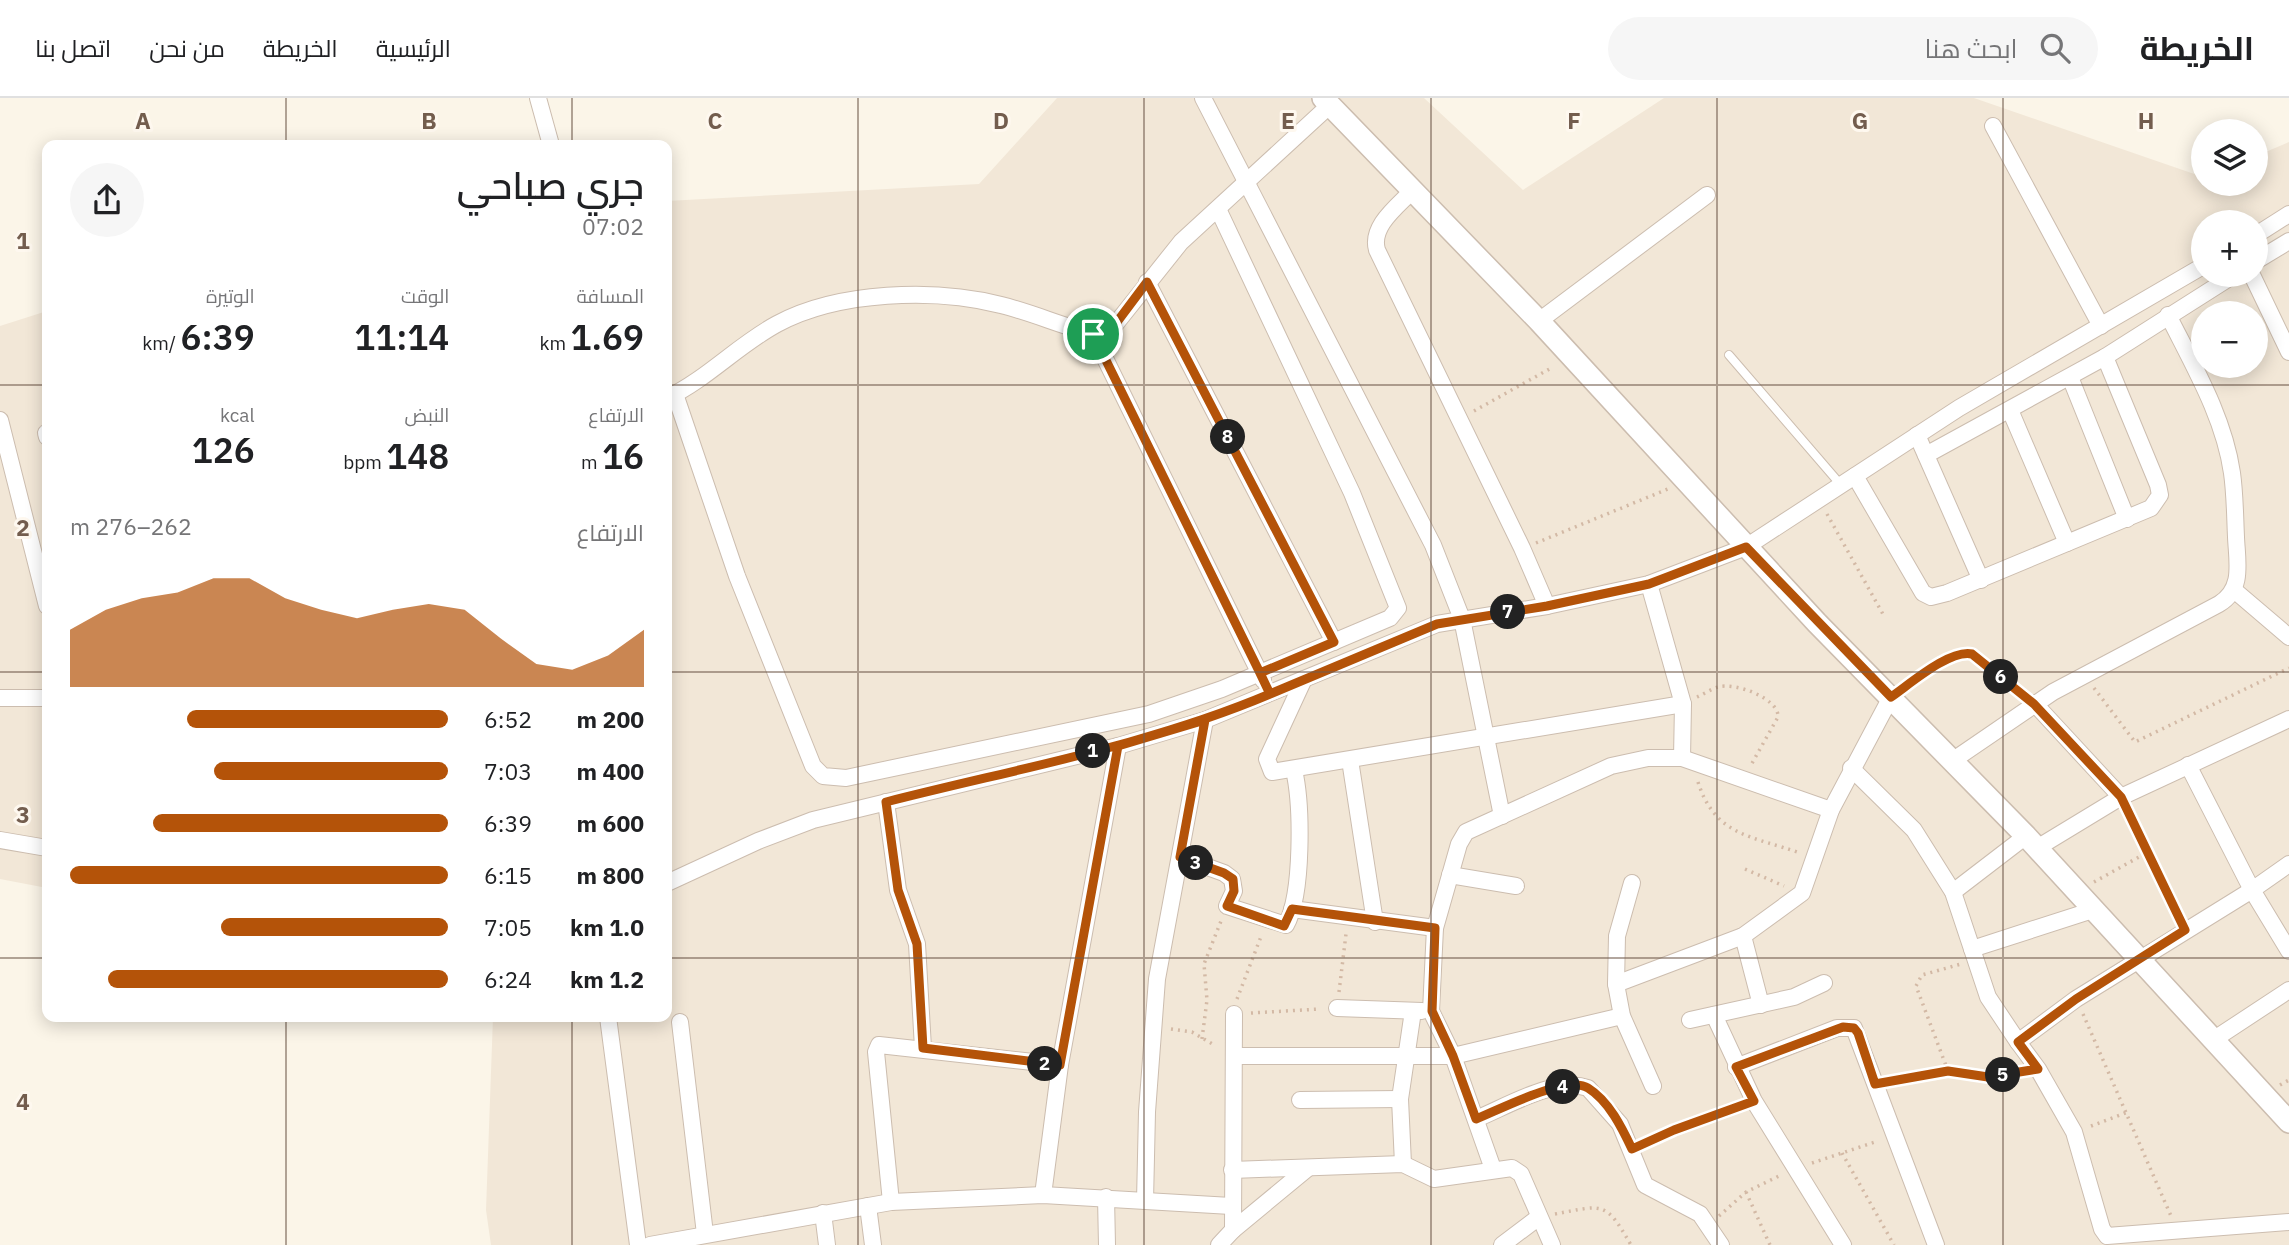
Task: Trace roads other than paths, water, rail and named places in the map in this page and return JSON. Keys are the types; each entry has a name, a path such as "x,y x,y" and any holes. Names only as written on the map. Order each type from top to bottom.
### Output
{"street":[{"path":"538,98 550,140"},
{"path":"1203,98 1417,509 1462,619 1488,735 1502,816"},
{"path":"672,395 778,324 849,300 965,299 999,304 1093,334 1114,326 1181,242 1248,182 1326,101 1539,321 1746,547 2032,842 2289,1122"},
{"path":"1993,126 2101,326"},
{"path":"1413,190 1380,226 1375,242 1522,548 1547,606"},
{"path":"1539,321 1707,195"},
{"path":"672,399 760,636 813,766 823,776 846,778 1149,714 1334,642 1390,618 1398,608 1398,602 1352,493 1218,209"},
{"path":"2268,227 2289,214"},
{"path":"2268,254 2289,241"},
{"path":"672,881 802,824 1118,746 1205,720 1424,628 1649,584 1746,547 1917,435 2191,274"},
{"path":"1147,282 1334,642"},
{"path":"1926,455 2105,357 2214,287"},
{"path":"2258,287 2289,352"},
{"path":"1952,761 2034,704 2085,674 2219,604 2234,590 2238,572 2232,474 2227,449 2211,403 2168,315"},
{"path":"1093,334 1270,694"},
{"path":"1848,481 1923,593 1937,597 2151,508 2160,495 2105,357"},
{"path":"2070,377 2127,519"},
{"path":"2010,410 2067,543"},
{"path":"0,420 42,586"},
{"path":"1917,435 1981,580"},
{"path":"1649,584 1683,704 1682,758"},
{"path":"2234,590 2289,637"},
{"path":"1304,679 1267,758 1272,772 1683,704"},
{"path":"1616,984 1743,936 1802,894 1831,810 1891,697"},
{"path":"0,698 42,698"},
{"path":"2034,704 2121,797"},
{"path":"1953,892 2032,842 2121,797 2289,719"},
{"path":"1145,1201 1152,1026 1205,720"},
{"path":"1043,1195 1060,1065 1118,746"},
{"path":"1493,1169 1453,1056 1432,1011 1435,928 1450,874 1466,832 1611,766 1648,758 1682,758 1831,810"},
{"path":"1350,760 1375,922"},
{"path":"2188,765 2252,890 2289,951"},
{"path":"1852,768 1914,830 1953,892 1988,997 2038,1069 2074,1132 2105,1234 2110,1237 2289,1222"},
{"path":"1180,857 1233,879 1234,891 1227,906 1286,925 1292,909 1301,812 1294,770"},
{"path":"886,802 898,890 917,944 923,1048"},
{"path":"0,840 42,847"},
{"path":"2018,1042 2076,999 2288,866"},
{"path":"1450,874 1517,886"},
{"path":"1632,883 1618,936 1616,984 1622,1016 1653,1086"},
{"path":"1292,909 1435,928"},
{"path":"1974,955 2093,910"},
{"path":"1743,936 1761,1005"},
{"path":"1690,1020 1794,997 1824,983"},
{"path":"2213,1040 2289,990"},
{"path":"1337,1008 1432,1011"},
{"path":"1403,1164 1401,1099 1413,1011"},
{"path":"1233,1230 1231,1170 1234,1014"},
{"path":"1714,1015 1754,1101 1843,1245"},
{"path":"1234,1056 1453,1056 1622,1016"},
{"path":"680,1021 699,1238"},
{"path":"609,1022 638,1245"},
{"path":"1736,1067 1819,1034 1850,1027 1858,1033 1936,1245"},
{"path":"891,1202 877,1048 883,1044 1060,1065"},
{"path":"1476,1119 1546,1090 1579,1085 1588,1088 1612,1112 1632,1149 1645,1185 1700,1213 1721,1245"},
{"path":"1300,1100 1401,1099"},
{"path":"1231,1170 1403,1164 1434,1179 1493,1169 1518,1170 1552,1245"},
{"path":"1219,1245 1233,1230 1308,1168"},
{"path":"650,1245 891,1202 1043,1195 1231,1206"},
{"path":"1106,1197 1107,1245"},
{"path":"868,1206 873,1245"},
{"path":"823,1213 827,1245"},
{"path":"1502,1245 1539,1217"}],"lane":[{"path":"1729,355 1848,481"}]}
